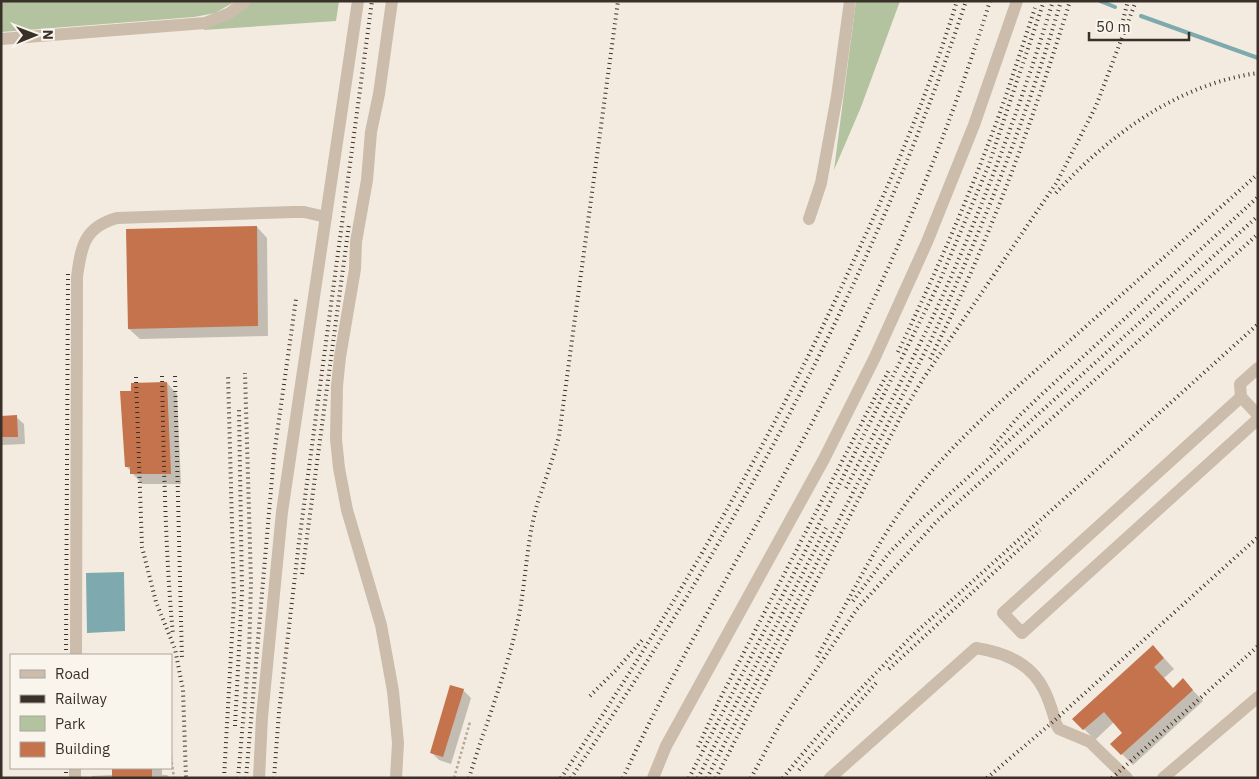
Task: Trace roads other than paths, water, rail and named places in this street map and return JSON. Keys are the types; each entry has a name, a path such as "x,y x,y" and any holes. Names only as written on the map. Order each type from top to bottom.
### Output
{"lane":[{"path":"1,39 205,23 230,13 245,1"},
{"path":"259,778 262,717 282,512 358,1"},
{"path":"392,1 379,94 371,132 367,180 356,242 355,270 340,358 337,386 336,439 347,510 381,625 393,691 398,743 396,778"},
{"path":"809,219 821,183 850,1"},
{"path":"653,778 666,746 824,459 875,357 927,242 974,125 1017,1"},
{"path":"76,654 77,277 80,256 92,230 102,222 117,218 294,212 304,212 326,217"},
{"path":"1242,397 1004,613 1022,633 1258,417 1242,397 1240,384 1258,368"},
{"path":"830,778 976,648 992,650 1011,657 1033,673 1044,689 1055,720 1054,722 1060,729 1090,742 1127,778"},
{"path":"1163,778 1258,696"}],"water":[{"path":"124,572 125,631 87,633 86,573"}],"waterway":[{"path":"1100,1 1115,7"},
{"path":"1141,16 1258,58"}],"railway":[{"path":"274,778 279,712 299,542 372,1"},
{"path":"469,778 499,687 519,617 533,521 559,436 618,1"},
{"path":"561,778 642,653 680,590 718,526 788,396 853,262 896,166 935,68 957,1"},
{"path":"571,778 689,594 795,403 844,305 888,205 929,104 966,1"},
{"path":"623,778 696,633 801,444 873,300 896,251 937,153 990,1"},
{"path":"689,778 836,491 938,285 988,167 1044,1"},
{"path":"846,488 916,352 955,269 1028,79 1053,1"},
{"path":"707,778 932,338 1003,172 1034,87 1061,1"},
{"path":"930,359 971,272 1008,183 1070,1"},
{"path":"1123,20 1128,1"},
{"path":"716,778 902,414 923,379 1057,182 1096,106 1136,1"},
{"path":"898,352 946,248 979,169 1035,8"},
{"path":"1056,193 1099,151 1147,115 1200,88 1258,73"},
{"path":"817,657 880,543 908,500 940,462 974,426 1258,174"},
{"path":"991,449 1019,416 1041,395 1258,197"},
{"path":"853,601 889,553 924,517 1258,216"},
{"path":"302,574 349,224"},
{"path":"751,778 781,722 857,609 937,521 1258,234"},
{"path":"66,654 68,273"},
{"path":"246,778 274,455 296,299"},
{"path":"783,778 830,722 913,635 1258,324"},
{"path":"698,747 719,701 889,370"},
{"path":"238,778 249,654 251,582 245,373"},
{"path":"224,778 234,600 228,374"},
{"path":"162,376 164,473 173,635"},
{"path":"175,376 182,660"},
{"path":"136,377 142,547 156,602 175,649 183,690 186,778"},
{"path":"235,726 242,592 239,409"},
{"path":"698,778 826,528"},
{"path":"889,669 1040,530"},
{"path":"987,778 1055,720 1258,537"},
{"path":"590,696 644,638"},
{"path":"1112,778 1258,646"},
{"path":"799,770 877,682"},
{"path":"66,769 66,778"}]}
